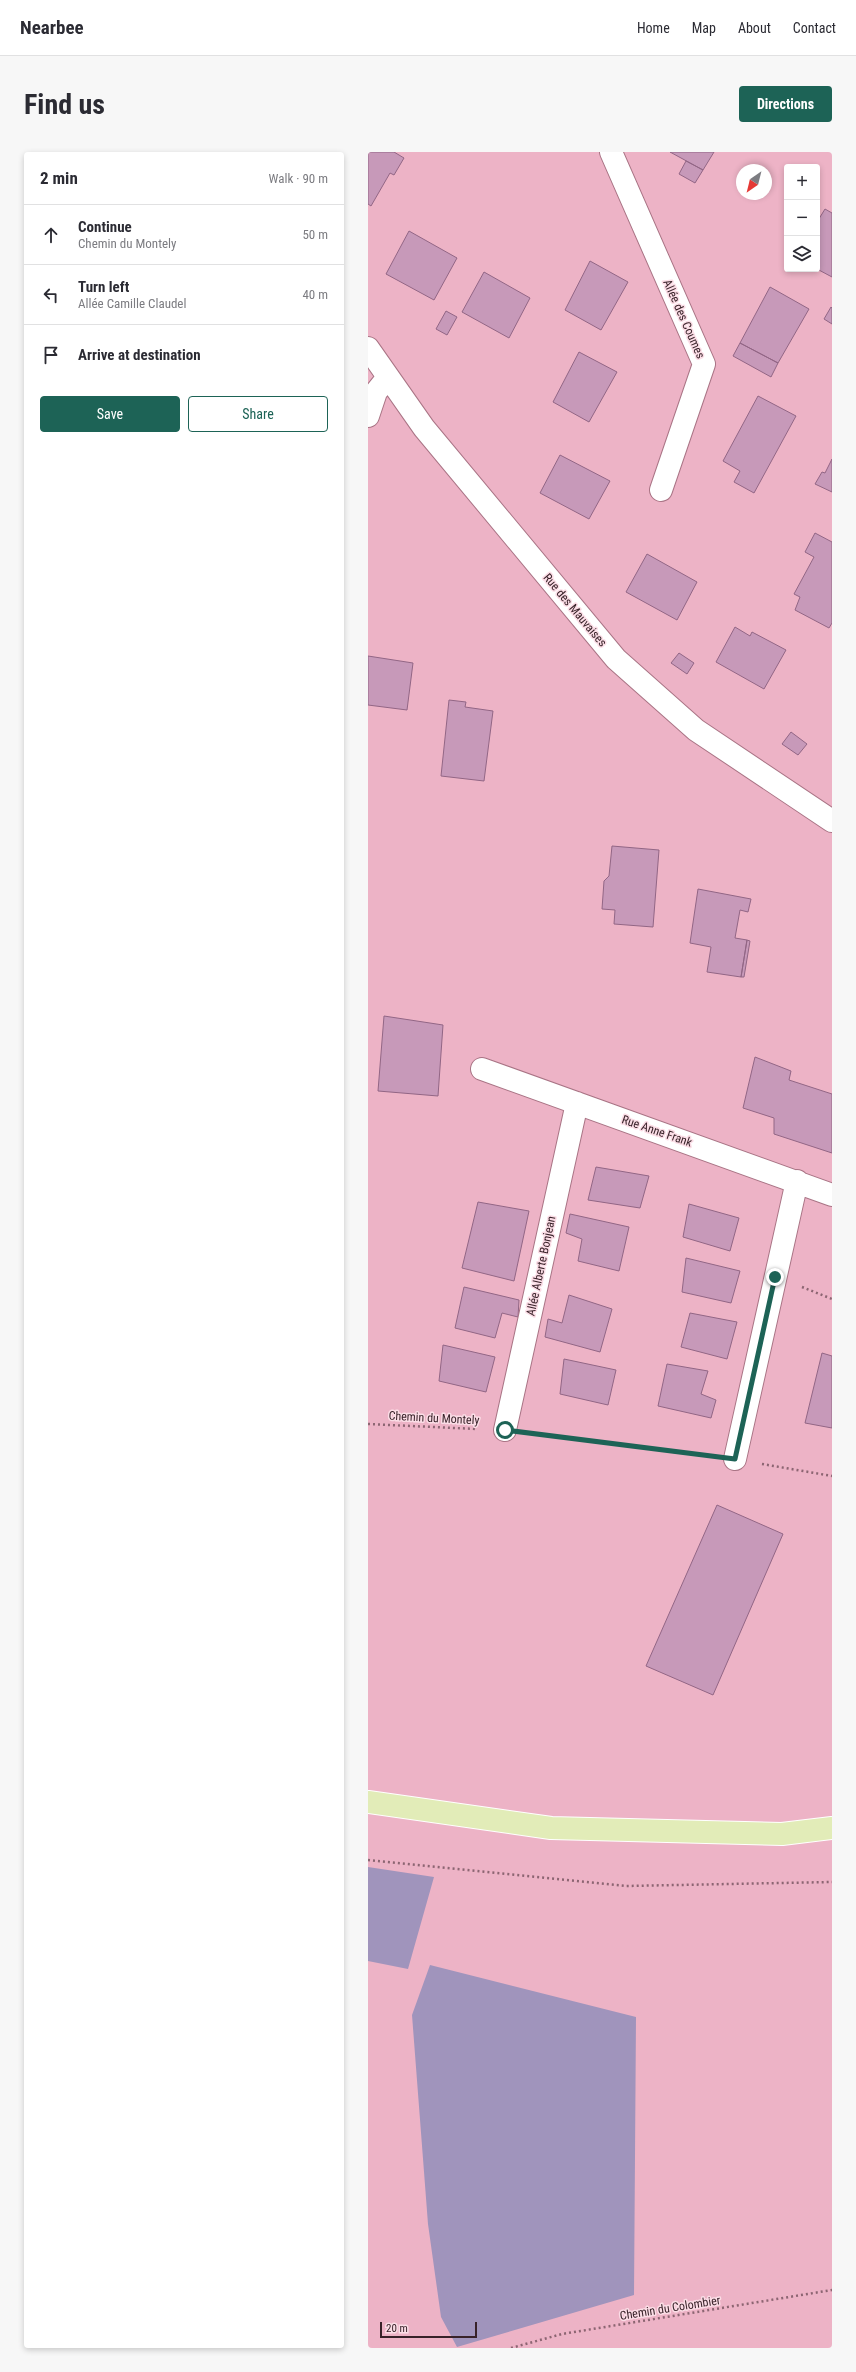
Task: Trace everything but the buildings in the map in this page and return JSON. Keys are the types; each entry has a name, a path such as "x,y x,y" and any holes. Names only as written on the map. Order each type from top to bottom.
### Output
{"main road":[{"path":"368,1802 551,1828 782,1834 832,1828"}],"street":[{"name":"Allée des Coumes","path":"611,152 704,364 661,490"},
{"name":"Rue des Mauvaises","path":"368,348 424,428 616,659 696,730 832,821"},
{"path":"368,416 376,392 388,377"},
{"name":"Rue Anne Frank","path":"482,1069 797,1181 832,1195"},
{"name":"Allée Alberte Bonjean","path":"505,1430 577,1103"},
{"path":"735,1459 797,1181"}],"path":[{"name":"Chemin du Montely","path":"368,1424 505,1430 735,1459 832,1476"},
{"path":"368,1860 626,1886 832,1882"},
{"name":"Chemin du Colombier","path":"511,2348 562,2334 832,2290"}],"shaded area":[{"path":"368,1867 434,1877 408,1969 368,1961"},
{"path":"430,1965 636,2017 634,2295 457,2347 441,2317 428,2224 412,2015"}],"route":[{"path":"505,1430 735,1459 775,1277"}]}
